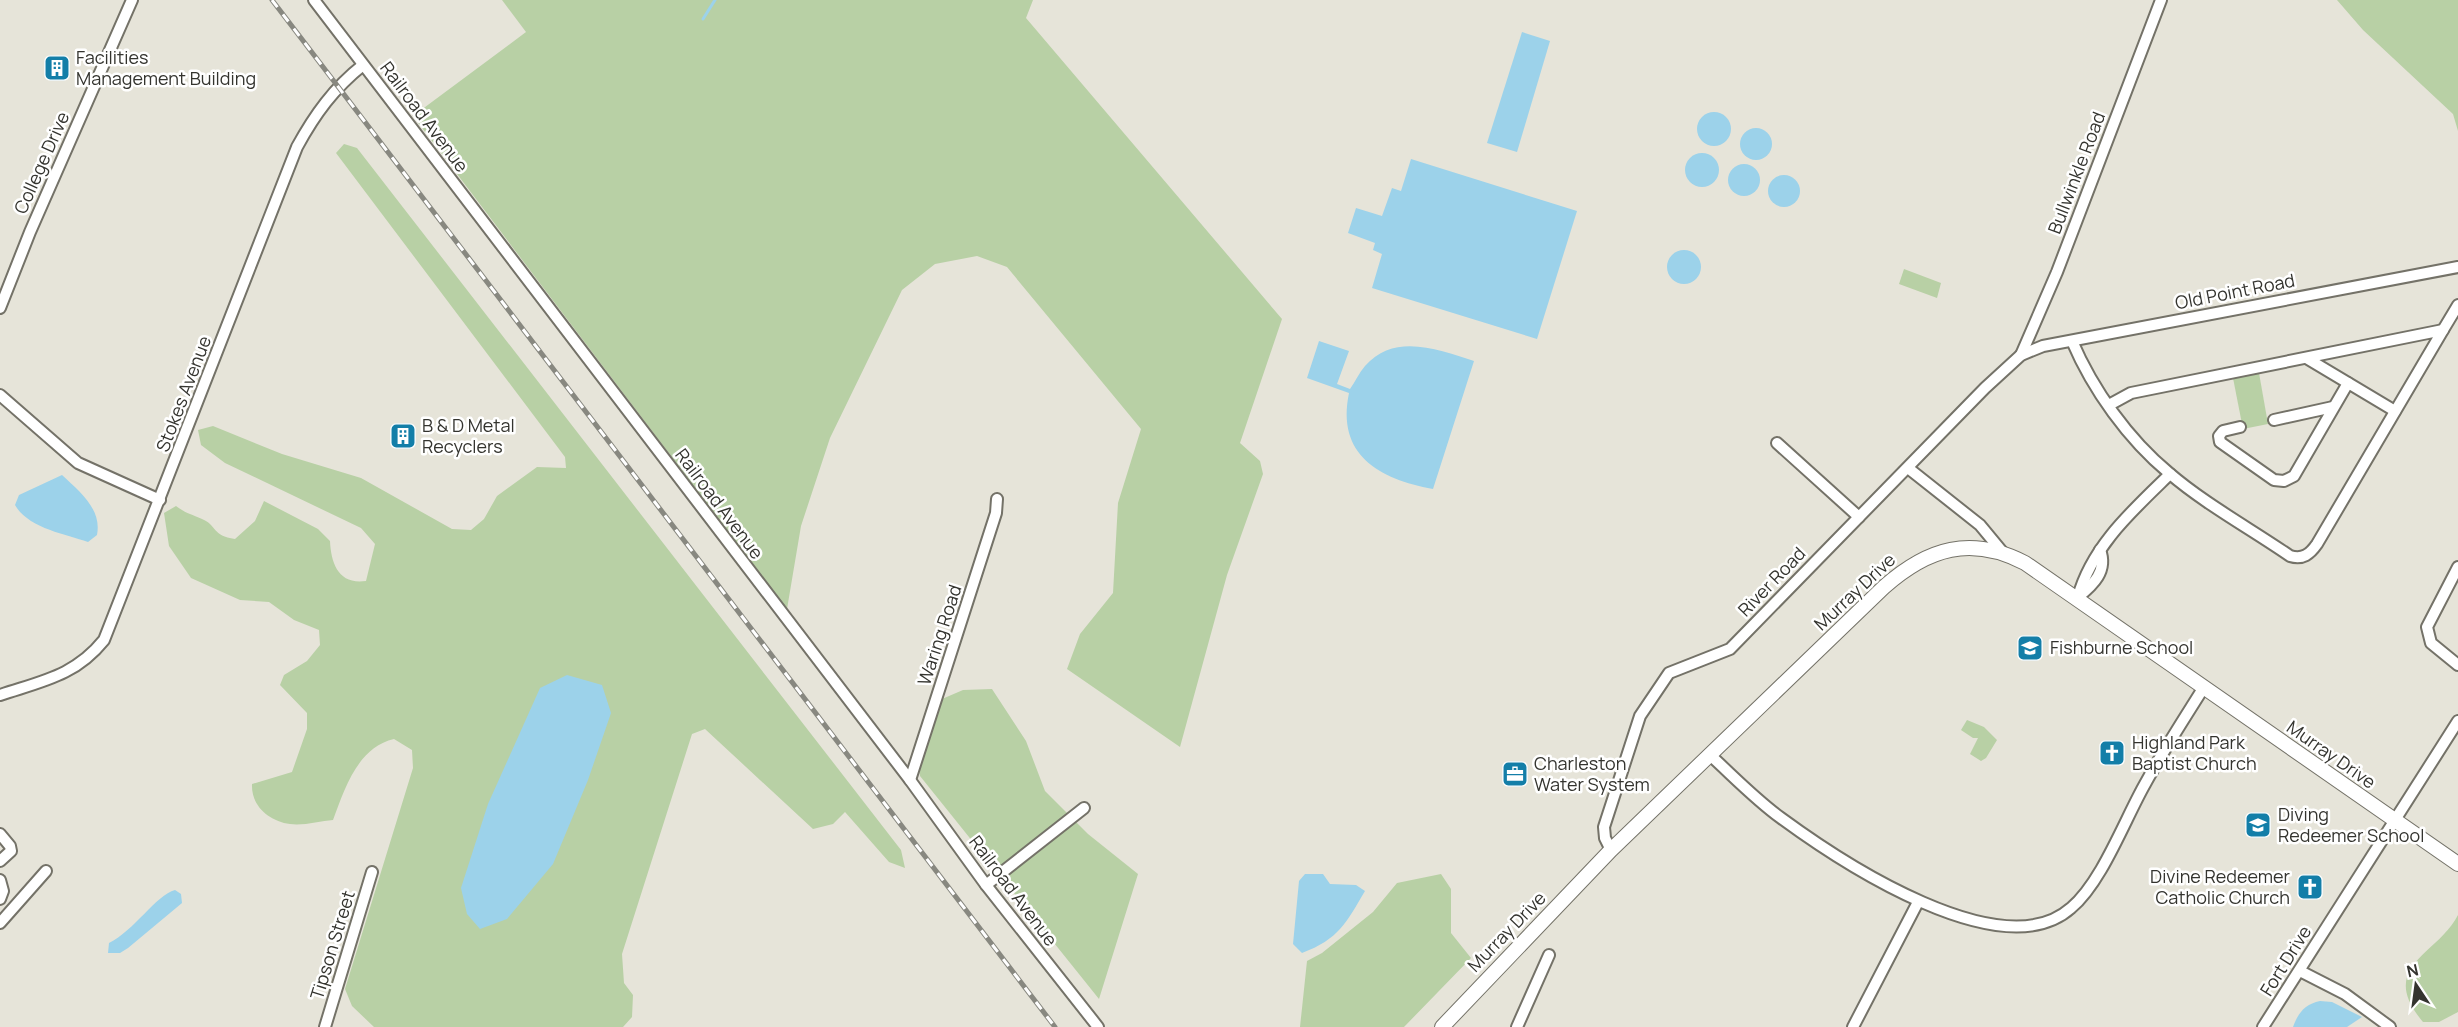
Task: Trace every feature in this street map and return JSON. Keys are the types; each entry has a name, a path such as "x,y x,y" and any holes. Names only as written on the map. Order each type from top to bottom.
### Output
{"street":[{"name":"College Drive","path":"0,308 30,232 132,0"},
{"name":"Railroad Avenue","path":"314,0 910,780 986,885 1098,1027"},
{"name":"Bullwinkle Road","path":"2020,355 2057,272 2161,0"},
{"name":"Stokes Avenue","path":"0,695 61,674 81,664 94,652 112,623 297,147 312,119 337,86 363,65"},
{"name":"Old Point Road","path":"2020,355 2043,346 2458,267"},
{"path":"2072,341 2091,379 2109,405 2136,442 2169,474 2290,556 2306,556 2317,544 2458,305"},
{"path":"2109,405 2131,393 2443,330"},
{"name":"River Road","path":"1611,850 1605,838 1604,826 1640,716 1669,673 1730,649 2020,355"},
{"path":"2308,359 2395,411"},
{"path":"2240,427 2222,433 2219,438 2221,443 2270,477 2284,482 2294,476 2348,383"},
{"path":"0,395 78,463 160,500"},
{"path":"2274,420 2333,407"},
{"path":"1777,443 1859,517"},
{"path":"1908,468 1980,525 2004,554"},
{"path":"2078,597 2086,571 2100,550 2122,522 2169,474"},
{"name":"Waring Road","path":"910,780 996,513 998,499"},
{"name":"Murray Drive","path":"1442,1027 1611,850 1906,568 1948,550 1976,548 2004,554 2025,563 2078,597 2458,864"},
{"path":"2458,567 2427,627 2431,643 2458,664"},
{"path":"1710,755 1779,817 1835,854 1918,902 1968,919 2009,927 2044,924 2071,908 2093,880 2145,783 2204,687"},
{"name":"Fort Drive","path":"2264,1027 2458,722"},
{"path":"986,885 1084,808"},
{"path":"0,834 10,846 11,851 0,861"},
{"path":"0,923 46,871"},
{"name":"Tipson Street","path":"325,1027 372,872"},
{"path":"0,880 3,891 0,898"},
{"path":"1853,1027 1918,902"},
{"path":"1517,1027 1549,955"},
{"path":"2300,971 2345,994 2390,1027"}],"green space":[{"path":"502,0 1033,0 1026,18 1282,319 1240,443 1260,461 1263,474 1227,575 1180,747 1067,669 1080,634 1113,593 1118,503 1141,429 1007,267 977,256 935,264 902,290 830,438 801,526 787,609 413,116 526,32"},
{"path":"2337,0 2458,0 2458,131 2453,114 2363,30"},
{"path":"344,144 357,148 901,850 905,868 889,862 845,812 833,824 813,829 705,729 692,734 622,954 624,983 633,995 632,1017 623,1027 374,1027 352,1006 345,989 413,768 412,750 394,739 382,743 371,751 354,771 333,820 290,824 268,816 258,806 252,792 252,784 292,772 307,729 307,713 280,685 284,675 307,661 320,645 319,630 294,620 269,602 240,600 191,578 169,546 164,513 176,506 207,521 218,533 235,539 255,521 264,501 318,529 330,541 332,558 338,571 349,580 366,581 375,544 361,528 225,463 201,445 198,430 213,426 282,454 361,478 452,529 471,530 484,519 497,496 537,467 566,468 565,457 336,153"},
{"path":"1904,269 1941,283 1937,298 1899,284"},
{"path":"2259,373 2268,424 2243,429 2233,378"},
{"path":"992,689 1026,741 1045,791 1088,834 1138,874 1099,999 920,776 919,769 942,699 963,690"},
{"path":"1967,720 1984,727 1997,740 1986,758 1981,761 1970,754 1978,738 1973,738 1961,730"},
{"path":"1441,874 1451,889 1451,933 1471,958 1404,1027 1300,1027 1307,961 1322,953 1373,912 1397,883"},
{"path":"2458,915 2458,1012 2439,1022 2423,1022 2410,1003 2406,987 2408,974 2415,963 2449,929"}],"water":[{"path":"1522,32 1550,41 1517,152 1487,143"},
{"path":"1714,112 1726,117 1731,129 1726,141 1714,146 1702,141 1697,129 1702,117"},
{"path":"1756,128 1767,133 1772,144 1767,155 1756,160 1745,155 1740,144 1745,133"},
{"path":"1702,153 1714,158 1719,170 1714,182 1702,187 1690,182 1685,170 1690,158"},
{"path":"1411,159 1577,211 1537,339 1372,288 1382,254 1373,250 1375,243 1348,233 1356,208 1382,216 1392,188 1401,191"},
{"path":"1744,164 1755,169 1760,180 1755,191 1744,196 1733,191 1728,180 1733,169"},
{"path":"1784,175 1795,180 1800,191 1795,202 1784,207 1773,202 1768,191 1773,180"},
{"path":"1684,250 1696,255 1701,267 1696,279 1684,284 1672,279 1667,267 1672,255"},
{"path":"1319,341 1349,351 1337,384 1350,389 1365,366 1390,349 1418,347 1432,349 1474,361 1433,489 1413,485 1379,471 1356,448 1349,433 1347,415 1349,393 1307,378"},
{"path":"62,475 93,509 98,526 97,535 88,542 38,525 21,513 15,505 19,495"},
{"path":"567,675 602,685 611,713 588,780 553,864 507,919 480,929 467,914 461,888 488,804 540,688"},
{"path":"1305,874 1323,874 1330,884 1356,885 1365,891 1333,936 1315,948 1302,953 1293,944 1299,881"},
{"path":"175,890 181,894 182,903 128,948 120,953 108,953 109,943 127,930 160,899"},
{"path":"2320,1001 2332,1002 2362,1017 2347,1027 2293,1027 2303,1010 2310,1004"}],"waterway":[{"path":"703,19 715,0"}],"railway":[{"path":"272,0 1055,1027"}],"place":[{"name":"Facilities Management Building","path":"57,68"},
{"name":"B & D Metal Recyclers","path":"403,436"},
{"name":"Fishburne School","path":"2030,648"},
{"name":"Highland Park Baptist Church","path":"2112,753"},
{"name":"Charleston Water System","path":"1515,774"},
{"name":"Diving Redeemer School","path":"2258,825"},
{"name":"Divine Redeemer Catholic Church","path":"2310,887"}]}
